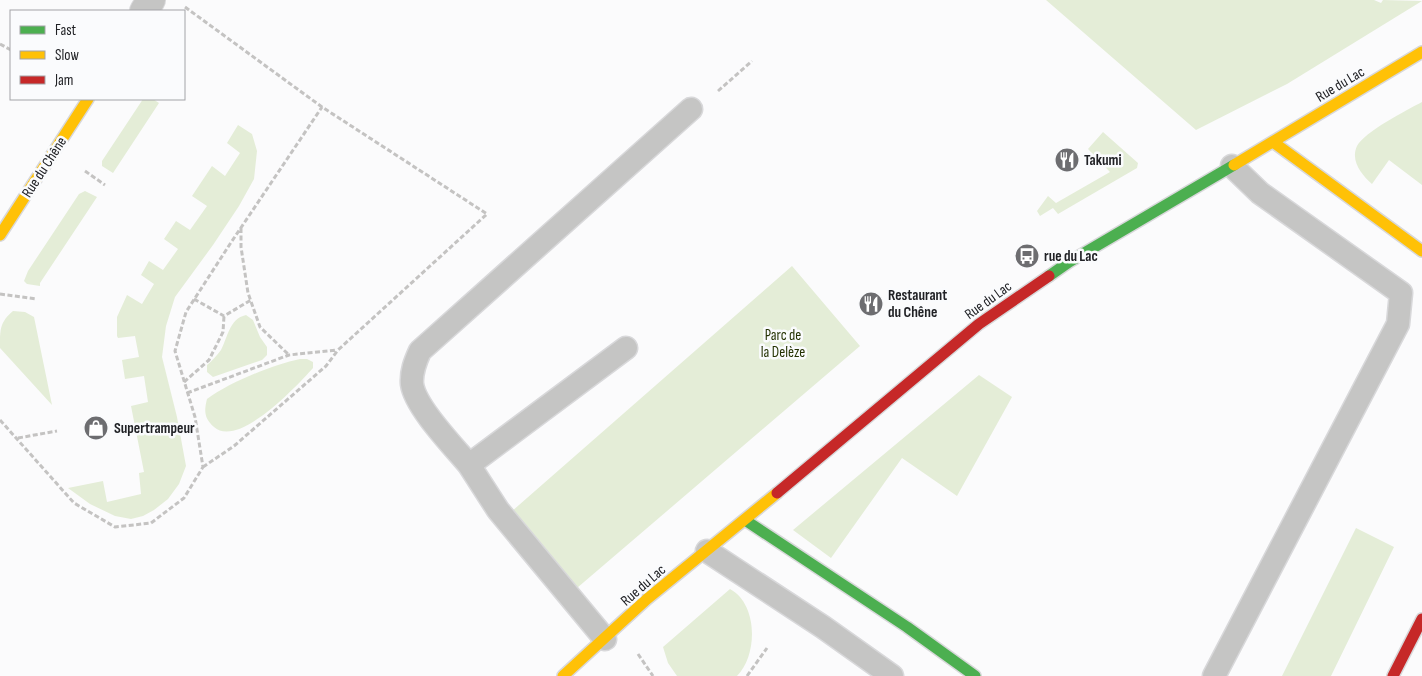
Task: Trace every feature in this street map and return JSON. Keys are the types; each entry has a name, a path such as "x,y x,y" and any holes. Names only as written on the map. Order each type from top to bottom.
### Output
{"street":[{"name":"Rue du Lac","path":"563,676 647,599 746,520 979,324 1068,262 1422,52"},
{"name":"Rue du Chêne","path":"0,235 87,100"},
{"path":"1273,142 1422,251"},
{"path":"746,520 907,627 975,676"},
{"path":"1393,676 1422,619"}],"lane":[{"path":"605,639 498,510 470,466 420,404 412,386 412,367 420,351 691,109"},
{"path":"1214,676 1398,324 1401,294 1260,193 1232,166"},
{"path":"470,466 626,348"},
{"path":"707,551 815,622 892,676"}],"path":[{"path":"0,420 74,503 115,527 151,523 184,498 203,467 234,446 298,391 326,366 338,350 487,214 322,107 180,4"},
{"path":"0,44 10,50"},
{"path":"0,50 5,47"},
{"path":"716,92 752,61"},
{"path":"203,467 195,417 176,351 186,312 322,107"},
{"path":"78,166 105,185"},
{"path":"242,226 241,247 248,293 260,328 289,355"},
{"path":"0,294 37,299"},
{"path":"194,299 224,316"},
{"path":"224,316 250,300"},
{"path":"184,382 209,360 223,332 224,316"},
{"path":"187,393 289,355 338,350"},
{"path":"18,438 57,431"},
{"path":"747,676 767,648"},
{"path":"638,653 653,676"}],"green space":[{"path":"1046,0 1374,0 1381,3 1383,0 1422,1 1287,84 1196,130"},
{"path":"142,100 154,100 159,103 113,173 102,166 102,161"},
{"path":"1422,102 1422,185 1389,160 1372,184 1361,172 1356,162 1355,152 1357,146 1368,134"},
{"path":"238,125 252,134 257,151 254,179 239,206 213,245 175,297 166,326 162,357 177,417 186,466 179,484 168,499 154,510 143,516 131,519 115,516 90,504 68,488 103,481 107,502 141,494 139,473 144,472 131,406 148,402 144,376 125,379 122,360 139,357 135,336 118,338 117,317 127,295 142,304 154,284 141,275 149,261 163,270 178,249 164,239 176,221 190,230 207,206 192,196 212,166 225,176 240,153 227,143"},
{"path":"1103,132 1138,163 1137,168 1058,214 1053,208 1040,216 1037,211 1048,196 1056,203 1110,172 1088,149"},
{"path":"85,191 97,197 40,283 40,286 27,284 24,281 28,271 79,194"},
{"name":"Parc de la Delèze","path":"792,266 860,346 577,588 511,512"},
{"path":"13,311 25,312 34,317 52,405 0,348 3,323"},
{"path":"246,315 253,320 260,337 267,347 267,355 262,360 213,377 207,372 207,365 221,350 232,324 240,317"},
{"path":"307,359 313,362 313,368 281,400 252,423 237,430 224,432 214,427 208,421 205,411 207,399 227,386 252,375 277,365"},
{"path":"979,375 1012,397 957,496 902,458 831,558 793,530"},
{"path":"1356,528 1394,547 1331,676 1282,676"},
{"path":"730,589 739,596 746,606 750,618 752,630 751,643 749,656 744,667 737,676 677,676 668,663 663,647"}],"traffic: fast":[{"path":"1049,276 1069,262 1234,165"},
{"path":"745,520 907,627 975,676"}],"traffic: slow":[{"path":"1234,165 1422,52"},
{"path":"0,235 87,100"},
{"path":"1273,142 1422,251"},
{"path":"563,676 647,599 777,493"}],"traffic: jam":[{"path":"777,493 979,324 1049,276"},
{"path":"1393,676 1422,619"}],"place":[{"name":"Takumi","path":"1067,160"},
{"name":"rue du Lac","path":"1027,256"},
{"name":"Restaurant du Chêne","path":"871,304"},
{"name":"Supertrampeur","path":"96,428"}]}
